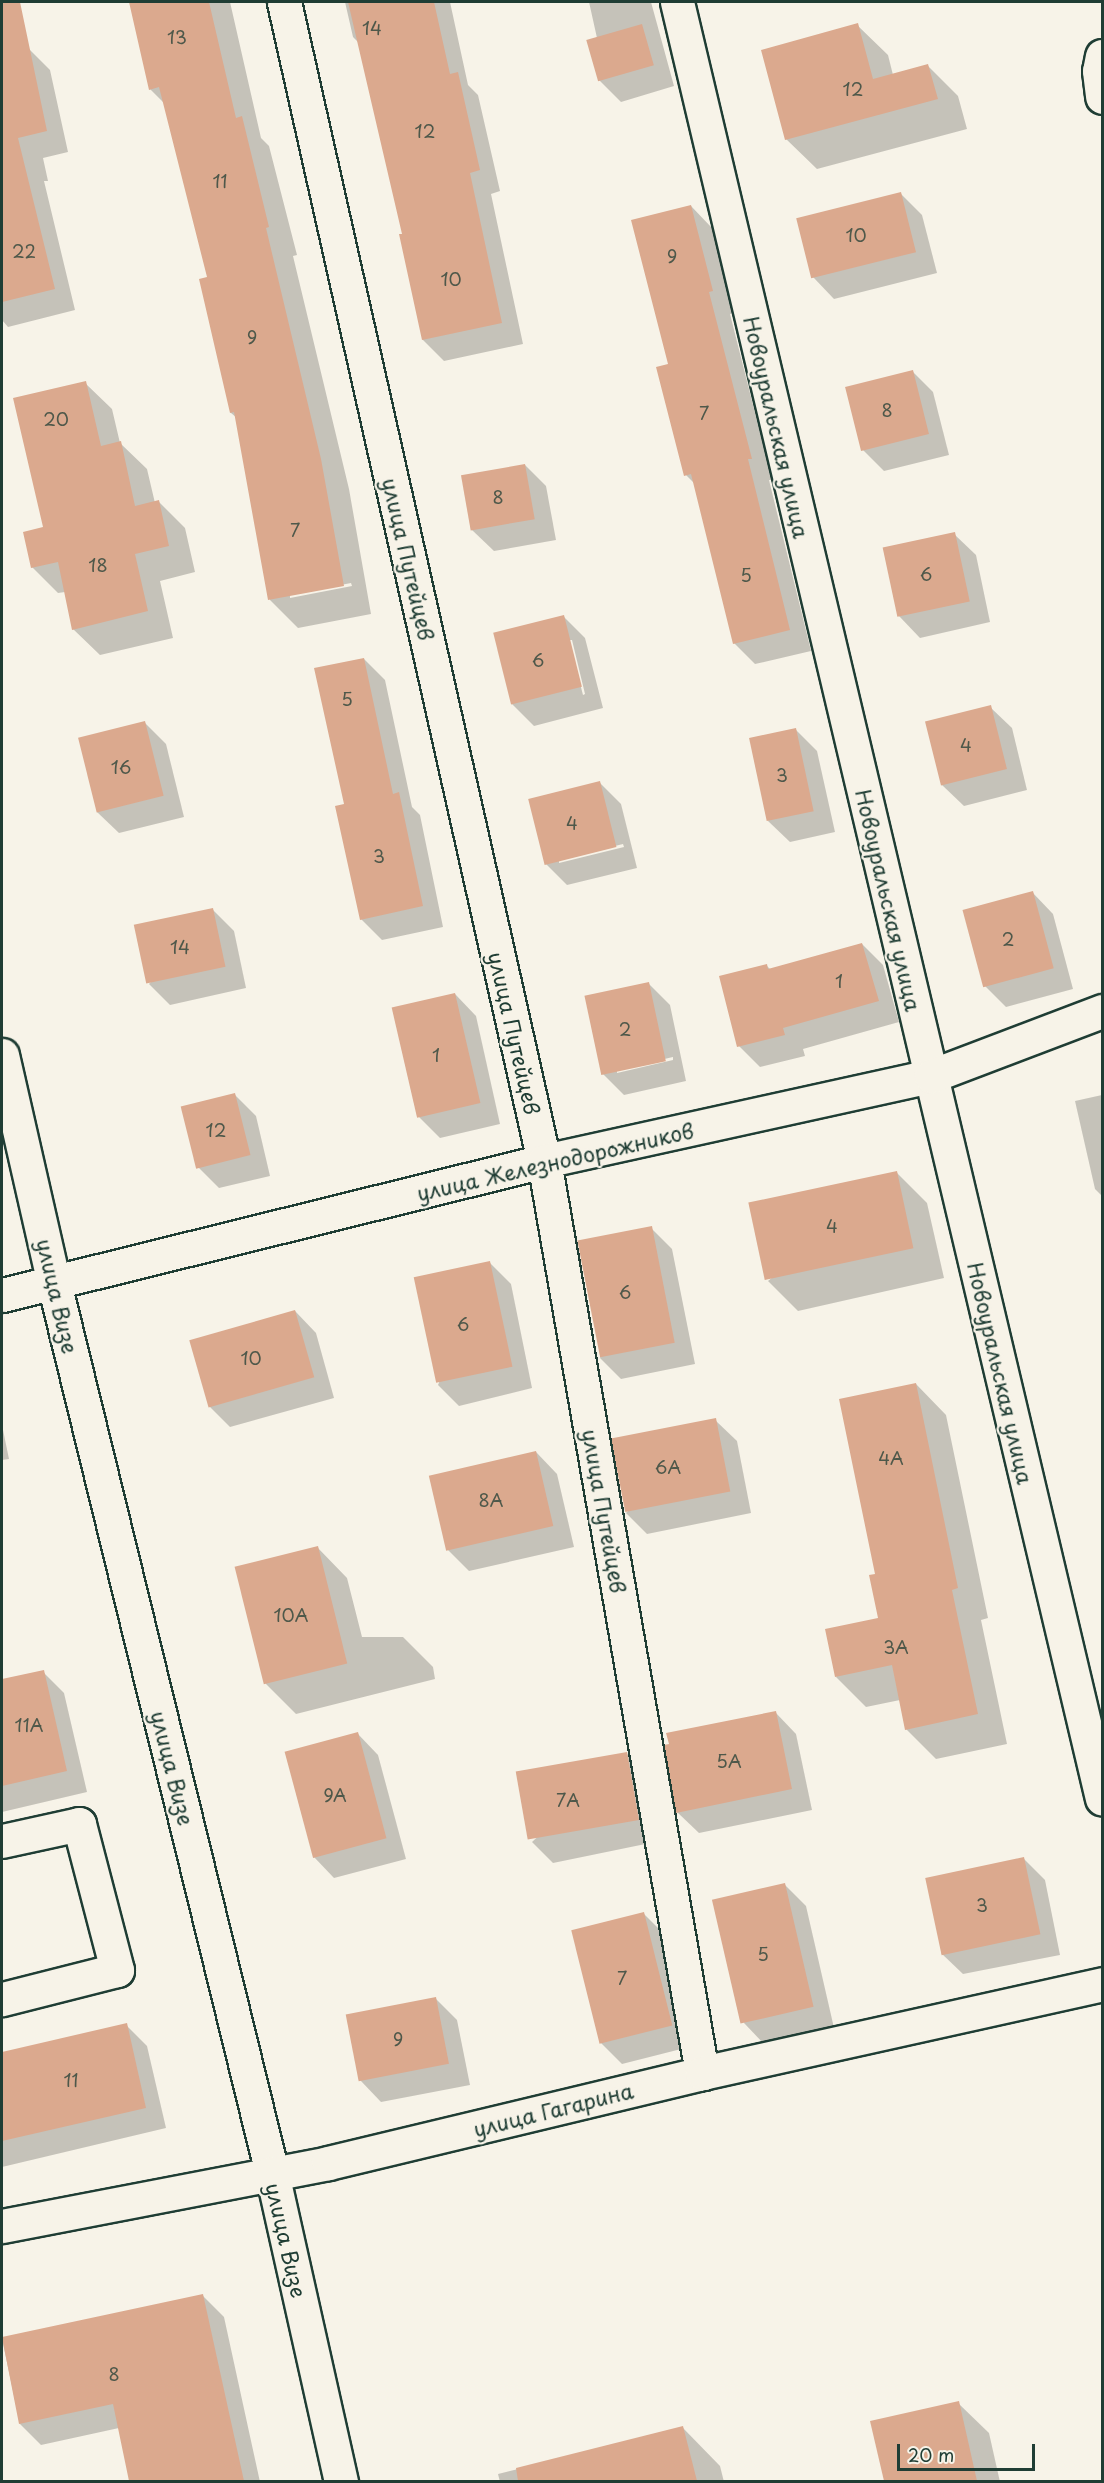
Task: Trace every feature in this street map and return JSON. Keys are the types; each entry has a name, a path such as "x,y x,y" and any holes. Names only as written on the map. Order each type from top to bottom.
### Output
{"street":[{"name":"улица Путейцев","path":"284,2 544,1161 702,2073"},
{"name":"Новоуральская улица","path":"677,2 1102,1798"},
{"path":"1102,56 1100,71 1102,97"},
{"name":"улица Железнодорожников","path":"2,1295 54,1284 544,1161 931,1076 1102,1011"},
{"name":"улица Визе","path":"2,1055 54,1284 272,2174 341,2481"},
{"path":"2,1841 79,1824 117,1970 2,2000"},
{"name":"улица Гагарина","path":"2,2226 328,2163 702,2073 1102,1984"}],"building":[{"path":"2,2 20,2 47,131 18,138 55,289 2,302"},
{"path":"129,2 209,2 236,118 242,116 269,227 266,228 321,459 344,586 268,600 234,412 230,413 199,279 207,277 159,87 149,90"},
{"path":"348,2 434,2 450,74 458,72 480,170 470,173 502,323 422,340 399,234 402,234"},
{"path":"858,23 873,79 928,64 938,99 785,140 761,50"},
{"path":"642,24 654,65 598,81 586,40"},
{"path":"901,192 916,252 811,278 796,218"},
{"path":"691,205 713,291 709,292 752,459 748,459 790,630 733,644 691,474 684,476 656,367 668,364 631,220"},
{"path":"913,370 929,434 861,451 845,387"},
{"path":"86,381 101,446 121,441 135,506 159,500 169,546 135,554 148,611 72,630 58,562 31,568 23,532 43,527 13,398"},
{"path":"525,464 535,519 471,530 461,475"},
{"path":"955,532 970,601 897,617 883,547"},
{"path":"564,615 582,687 511,704 493,633"},
{"path":"364,658 393,794 399,792 423,906 360,920 335,806 344,804 314,668"},
{"path":"991,705 1007,769 941,785 925,721"},
{"path":"145,721 164,796 97,812 78,738"},
{"path":"796,728 814,811 767,821 749,738"},
{"path":"600,781 616,847 545,865 528,799"},
{"path":"1033,891 1054,968 983,987 962,910"},
{"path":"213,908 225,967 146,984 134,925"},
{"path":"862,943 879,1001 783,1028 785,1035 737,1047 719,976 767,964 768,969"},
{"path":"649,982 666,1061 601,1075 584,996"},
{"path":"455,993 480,1103 417,1118 392,1008"},
{"path":"235,1093 250,1155 196,1169 181,1107"},
{"path":"897,1171 913,1248 765,1280 748,1203"},
{"path":"652,1226 675,1343 600,1357 577,1241"},
{"path":"490,1261 512,1367 436,1383 414,1277"},
{"path":"295,1310 314,1377 209,1408 189,1340"},
{"path":"916,1383 958,1588 952,1590 978,1714 905,1730 892,1665 835,1677 825,1629 878,1618 869,1575 875,1574 839,1399"},
{"path":"716,1418 730,1492 625,1512 611,1438"},
{"path":"536,1451 553,1526 446,1551 429,1476"},
{"path":"318,1546 347,1663 264,1684 235,1567"},
{"path":"44,1670 67,1771 2,1786 2,1679"},
{"path":"776,1711 792,1789 676,1813 664,1745 669,1744 666,1733"},
{"path":"358,1732 386,1838 313,1858 285,1752"},
{"path":"627,1752 639,1820 528,1840 516,1772"},
{"path":"1024,1857 1040,1934 942,1955 925,1878"},
{"path":"785,1883 814,2007 740,2024 712,1900"},
{"path":"644,1912 672,2026 600,2044 571,1930"},
{"path":"436,1997 449,2064 359,2081 346,2015"},
{"path":"127,2023 146,2108 2,2141 2,2052"},
{"path":"203,2294 244,2481 129,2481 113,2404 19,2424 2,2337"},
{"path":"959,2401 977,2481 884,2481 870,2421"},
{"path":"683,2426 697,2481 518,2481 516,2468"}]}
